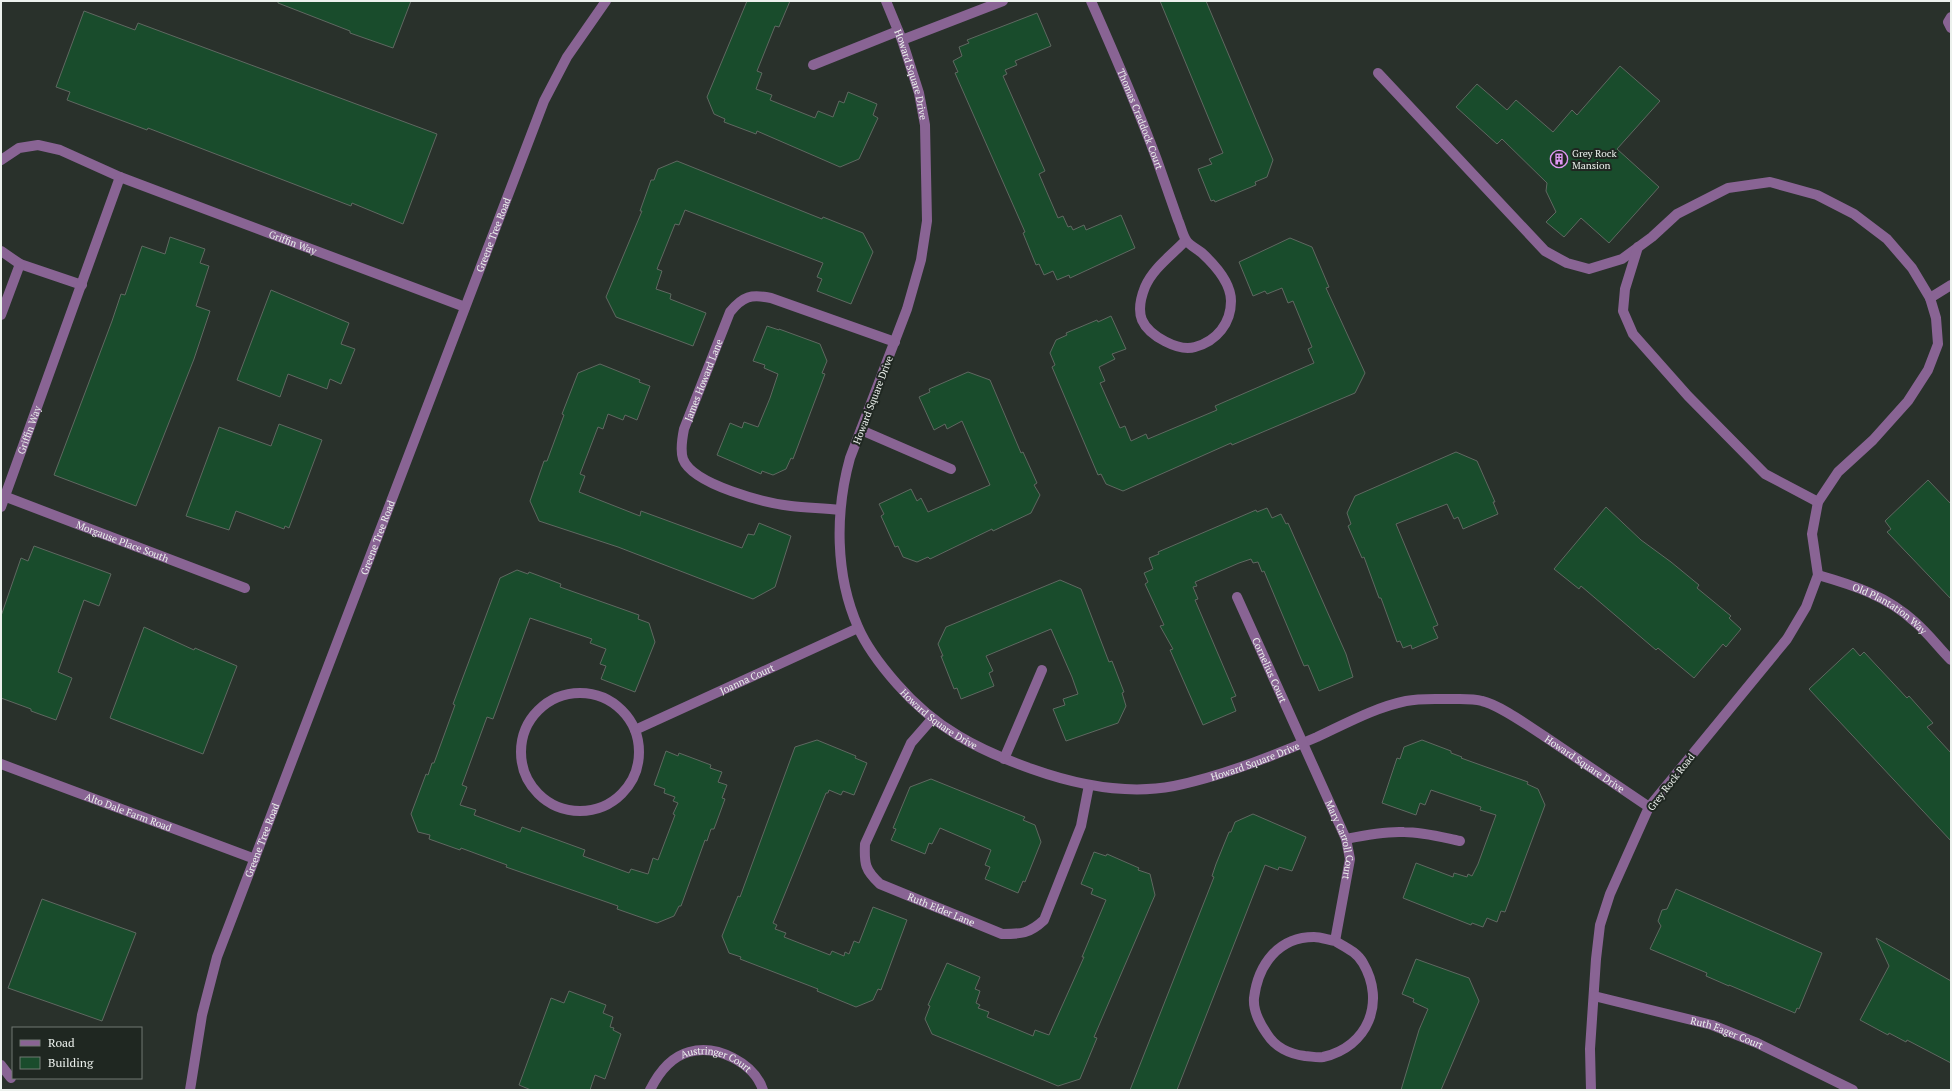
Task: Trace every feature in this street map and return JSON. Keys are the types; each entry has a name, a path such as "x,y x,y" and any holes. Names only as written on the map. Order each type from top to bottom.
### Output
{"street":[{"name":"Greene Tree Road","path":"190,1090 202,1015 217,957 465,307 544,101 567,57 589,23 606,1"},
{"name":"Howard Square Drive","path":"886,1 900,36 919,93 925,126 927,221 921,260 895,342 850,458 844,480 840,510 840,552 848,601 858,628 873,655 888,674 932,719 960,738 1004,759 1050,775 1090,785 1139,789 1173,786 1251,764 1379,710 1406,701 1440,699 1482,701 1517,718 1649,808"},
{"path":"813,65 1002,1"},
{"name":"Thomas Craddock Court","path":"1091,1 1119,65 1186,240 1206,257 1223,277 1231,296 1231,312 1224,328 1212,339 1195,348 1178,346 1162,340 1151,332 1142,320 1140,306 1144,288 1154,271 1186,240"},
{"path":"1951,17 1948,22 1951,28"},
{"path":"1378,72 1545,251 1567,263 1589,269 1622,259 1677,214 1728,188 1770,182 1817,195 1854,214 1887,239 1912,268 1930,298 1936,318 1938,344 1928,370 1908,401 1873,440 1838,472 1818,502 1812,534 1818,575"},
{"name":"Griffin Way","path":"1,160 19,148 38,145 60,150 120,177 465,307"},
{"name":"Griffin Way","path":"1,507 3,496 82,285 120,177"},
{"path":"1638,247 1625,289 1623,311 1633,334 1688,396 1765,474 1818,502"},
{"path":"1,251 20,264 82,285"},
{"path":"1,315 20,264"},
{"path":"1930,298 1951,285"},
{"name":"James Howard Lane","path":"840,510 790,506 763,501 723,488 704,479 691,470 684,460 681,443 684,429 730,312 738,302 746,298 757,295 771,298 895,342"},
{"path":"861,430 951,469"},
{"name":"Morgause Place South","path":"3,496 245,588"},
{"name":"Old Plantation Way","path":"1818,575 1870,592 1889,603 1914,621 1951,660"},
{"name":"Grey Rock Road","path":"1591,1090 1590,1049 1600,926 1610,894 1649,808 1787,640 1806,607 1818,575"},
{"name":"Cornelius Court","path":"1237,597 1303,743"},
{"name":"Joanna Court","path":"635,730 858,628"},
{"path":"1004,759 1042,670"},
{"path":"578,693 599,696 620,709 635,730 640,755 632,782 610,805 579,813 540,798 523,771 521,741 532,717 554,699 578,693"},
{"name":"Ruth Elder Lane","path":"932,719 911,743 865,844 864,861 869,873 880,884 1002,934 1020,934 1034,930 1044,920 1078,834 1090,785"},
{"name":"Mary Carroll Court","path":"1303,743 1346,839 1350,859 1335,941"},
{"name":"Alto Dale Farm Road","path":"1,764 255,859"},
{"path":"1346,839 1379,833 1403,832 1426,834 1460,841"},
{"path":"1314,937 1335,941 1354,952 1363,962 1372,984 1374,1006 1369,1020 1359,1037 1344,1049 1322,1057 1295,1055 1280,1047 1270,1039 1259,1022 1254,1002 1256,981 1262,967 1278,950 1290,942 1314,937"},
{"name":"Ruth Eager Court","path":"1594,996 1712,1025 1757,1043 1852,1090"},
{"name":"Austringer Court","path":"650,1090 657,1076 672,1061 688,1052 705,1050 729,1056 748,1067 763,1090"},
{"path":"1,1065 11,1078"}],"building":[{"path":"278,1 411,1 393,48 350,33 350,31 278,3"},
{"path":"747,1 790,1 779,27 775,26 757,71 762,73 756,89 772,95 770,100 815,118 818,111 833,117 839,101 844,103 848,92 877,104 873,115 878,118 859,159 840,167 757,131 756,134 724,122 725,119 714,114 707,97"},
{"path":"1160,1 1206,1 1273,160 1267,177 1255,182 1256,185 1215,202 1214,200 1211,201 1198,169 1212,164 1209,159 1223,153"},
{"path":"84,11 135,30 138,23 437,134 403,224 352,203 351,206 148,128 147,130 67,100 70,92 56,87"},
{"path":"1037,13 1051,46 1015,61 1017,65 1005,70 1007,74 1003,76 1045,171 1039,174 1058,218 1063,216 1068,227 1071,226 1073,230 1084,225 1086,230 1121,215 1135,248 1070,278 1069,275 1057,280 1053,271 1044,275 1039,264 1036,265 1023,233 1025,232 955,73 958,72 953,61 962,56 959,47 969,43 967,40"},
{"name":"Grey Rock Mansion","path":"1620,66 1660,101 1617,149 1659,187 1609,243 1581,218 1564,237 1546,222 1556,212 1546,191 1547,183 1502,139 1497,144 1456,107 1477,84 1507,110 1516,100 1553,132 1572,110 1577,115"},
{"path":"677,161 822,219 823,217 863,233 873,252 851,304 817,291 822,279 817,277 823,263 685,210 679,225 675,224 657,269 662,271 656,289 671,294 670,299 706,313 693,346 616,317 606,297 642,211 640,211 651,180 654,180 658,169"},
{"path":"170,237 205,249 200,263 209,266 196,306 210,311 194,359 136,506 54,475 121,294 125,295 142,246 165,254"},
{"path":"1290,238 1312,247 1329,287 1326,288 1365,373 1355,393 1232,445 1231,443 1123,491 1106,484 1101,474 1098,475 1052,367 1055,365 1050,353 1056,340 1067,335 1066,333 1097,320 1098,322 1111,316 1126,349 1112,354 1115,359 1099,367 1105,381 1100,383 1120,428 1125,426 1131,441 1146,434 1148,439 1217,410 1215,406 1314,363 1308,349 1312,347 1293,301 1288,303 1282,288 1267,294 1265,291 1253,296 1239,262"},
{"path":"271,290 349,323 341,344 355,349 341,384 330,379 327,389 288,374 280,397 237,380"},
{"path":"767,326 820,344 827,361 822,373 825,374 793,459 791,458 786,469 773,475 762,471 761,474 717,455 730,423 742,428 744,422 758,427 770,398 778,374 764,368 765,365 753,361"},
{"path":"600,364 640,380 639,382 650,386 637,420 625,415 623,420 608,414 603,429 598,427 580,474 585,476 579,492 640,516 641,511 742,548 748,534 754,535 759,523 791,536 775,587 753,599 618,547 539,521 530,501 544,461 547,461 564,415 562,414 578,373"},
{"path":"968,372 990,380 1021,453 1023,452 1037,483 1034,485 1040,495 1031,513 993,531 992,529 930,559 928,557 917,562 903,557 898,546 895,547 881,516 884,514 879,504 911,489 917,501 921,498 928,512 990,485 962,421 947,429 945,424 934,430 919,397 930,392 929,389"},
{"path":"279,424 322,440 289,528 285,526 284,529 236,511 229,530 186,516 219,427 271,446"},
{"path":"1456,452 1477,461 1495,502 1493,502 1498,514 1463,529 1458,517 1454,519 1447,504 1396,524 1438,625 1433,627 1438,638 1412,649 1411,645 1403,648 1400,641 1397,642 1364,557 1362,558 1348,526 1351,524 1347,513 1355,496"},
{"path":"1928,480 1951,504 1951,599 1887,532 1891,529 1885,521"},
{"path":"1606,507 1641,540 1699,585 1697,588 1731,616 1729,618 1741,629 1726,647 1723,644 1694,678 1658,648 1656,650 1581,586 1579,589 1554,569"},
{"path":"1267,508 1272,518 1281,514 1286,524 1288,523 1346,654 1353,677 1319,691 1308,665 1304,666 1264,571 1262,572 1258,562 1253,563 1251,559 1195,582 1197,586 1193,587 1198,599 1195,600 1236,696 1231,698 1236,711 1203,725 1170,650 1173,649 1160,626 1164,625 1145,584 1148,582 1144,573 1153,569 1149,558 1159,554 1158,552 1256,510 1257,512"},
{"path":"34,546 111,574 99,606 84,600 58,672 72,678 56,720 1,698 1,616 21,558 28,561"},
{"path":"517,570 528,574 529,572 561,584 560,587 639,615 638,619 649,623 655,642 635,692 601,679 606,666 600,664 606,649 590,643 592,639 530,618 493,719 487,717 462,785 467,787 460,805 476,810 474,815 520,832 522,827 585,850 583,856 629,873 631,869 648,874 653,858 658,860 678,803 673,801 675,797 664,793 665,789 654,785 666,751 678,756 679,753 711,765 710,768 722,772 718,782 727,785 722,798 725,799 714,829 711,829 707,841 705,840 681,906 679,906 674,916 657,923 617,909 618,906 506,867 507,865 461,848 460,850 429,839 430,835 418,832 411,814 426,774 428,775 432,763 434,763 455,705 453,704 500,578"},
{"path":"1060,580 1081,589 1109,662 1112,661 1124,692 1122,693 1126,706 1118,723 1066,741 1053,709 1065,705 1063,699 1078,694 1051,629 986,656 993,671 989,673 994,686 961,699 957,688 954,689 938,644 946,627"},
{"path":"144,627 194,650 195,648 237,666 203,754 110,718"},
{"path":"1853,648 1860,656 1864,652 1907,698 1909,696 1933,723 1927,727 1951,753 1951,841 1809,689"},
{"path":"817,740 856,756 855,758 867,763 854,795 843,791 841,795 829,790 828,793 826,793 773,923 777,925 775,929 786,933 784,937 830,955 832,951 844,956 845,952 849,954 854,941 859,943 873,907 907,920 881,990 878,989 873,1000 856,1007 817,991 818,989 740,959 741,957 729,953 722,936 738,896 740,897 795,747"},
{"path":"1422,740 1451,751 1451,753 1462,757 1461,758 1528,782 1527,784 1538,789 1545,805 1505,912 1501,911 1497,922 1487,918 1483,927 1472,923 1471,925 1403,898 1416,863 1453,877 1454,873 1467,877 1468,874 1472,876 1496,815 1480,810 1481,807 1431,790 1425,805 1420,803 1416,815 1382,803 1397,758 1400,759 1404,747"},
{"path":"931,779 1025,817 1023,820 1035,825 1041,842 1025,882 1023,881 1018,893 985,879 990,867 985,865 991,850 940,828 932,844 929,843 925,854 891,840 896,829 893,828 910,787"},
{"path":"1253,814 1306,837 1292,871 1279,867 1278,870 1265,865 1177,1090 1130,1090 1214,877 1212,876 1216,864 1229,832 1231,832 1235,822"},
{"path":"1094,852 1106,856 1107,854 1139,868 1138,870 1150,874 1155,895 1094,1037 1097,1038 1080,1079 1058,1086 932,1034 925,1019 930,1006 928,1005 947,963 980,977 975,989 980,991 976,1003 980,1005 978,1008 989,1012 987,1017 1033,1036 1035,1030 1049,1035 1084,957 1082,957 1106,900 1091,894 1093,889 1081,884"},
{"path":"1676,889 1822,953 1799,1009 1797,1008 1795,1013 1706,976 1707,973 1650,949 1661,926 1658,921 1662,910 1667,909"},
{"path":"42,899 136,933 102,1021 8,988"},
{"path":"1876,938 1951,981 1951,1063 1907,1040 1906,1042 1889,1033 1888,1035 1860,1020 1889,966"},
{"path":"1416,959 1469,978 1479,1001 1441,1090 1401,1090 1419,1030 1428,1009 1413,1002 1414,999 1402,994"},
{"path":"569,991 606,1005 603,1013 613,1017 610,1027 614,1028 613,1030 621,1034 605,1079 595,1075 590,1090 531,1090 519,1085 551,998 564,1003"}],"place":[{"name":"Grey Rock Mansion","path":"1559,159"}]}
